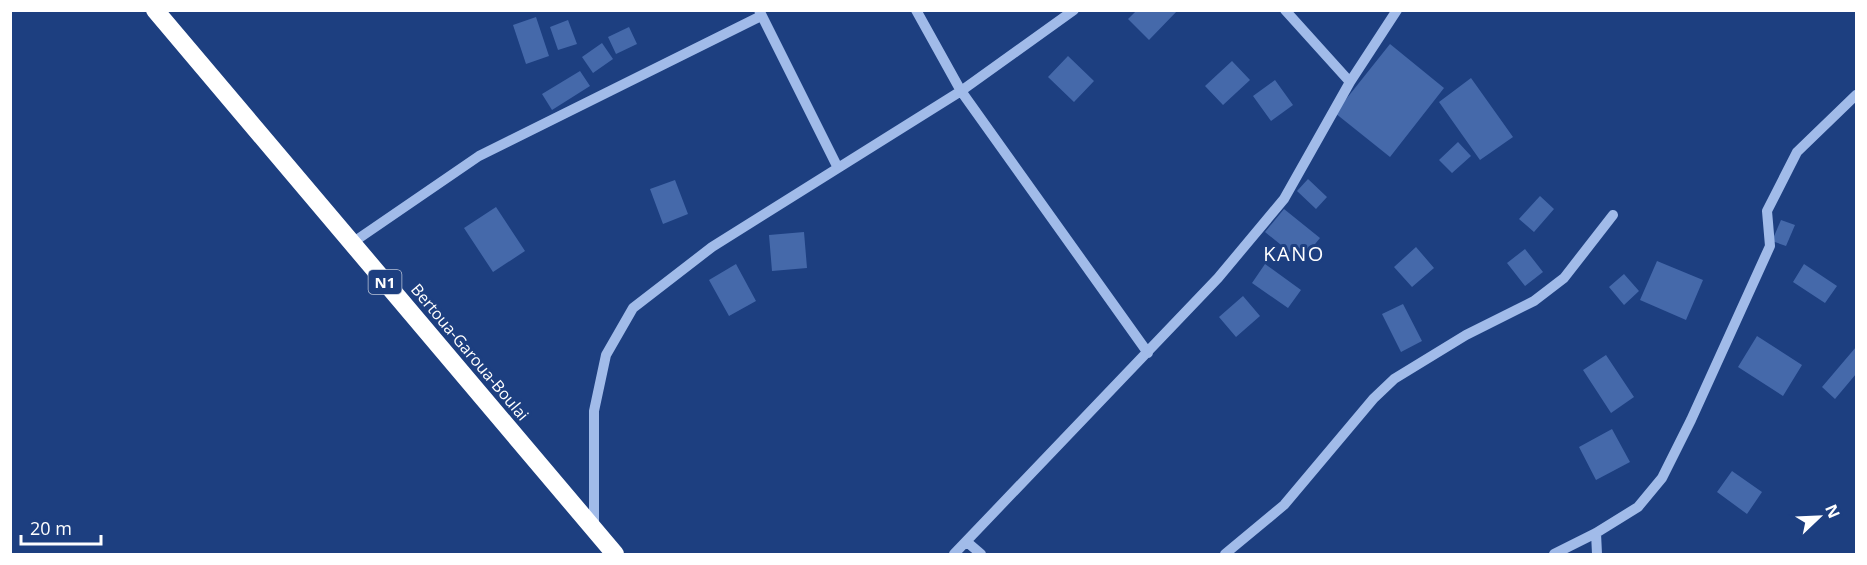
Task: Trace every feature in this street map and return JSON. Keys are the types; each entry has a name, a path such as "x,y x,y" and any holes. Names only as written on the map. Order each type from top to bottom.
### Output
{"highway":[{"name":"Bertoua-Garoua-Boulai","path":"155,10 615,555"}],"street":[{"path":"916,10 961,91 1148,353"},
{"path":"594,530 594,411 606,355 633,308 712,247 961,91 1074,10"},
{"path":"1285,10 1350,82"},
{"path":"954,555 1218,278 1284,200 1350,82 1397,10"},
{"path":"352,243 479,156 760,13 838,168"},
{"path":"1554,555 1638,507 1662,478 1691,420 1770,246 1767,211 1772,201 1797,152 1857,95"},
{"path":"1228,554 1284,505 1374,398 1394,379 1466,335 1534,301 1563,278 1613,215"},
{"path":"1596,533 1597,555"},
{"path":"967,542 981,555"}],"building":[{"path":"1137,10 1178,10 1149,40 1128,19"},
{"path":"536,17 549,56 526,64 513,25"},
{"path":"568,20 577,44 558,50 550,27"},
{"path":"629,27 637,44 616,54 608,37"},
{"path":"602,43 613,59 593,73 582,57"},
{"path":"1390,44 1444,88 1390,157 1335,113"},
{"path":"1068,56 1094,81 1074,102 1048,77"},
{"path":"1232,61 1250,80 1223,105 1205,86"},
{"path":"580,71 590,86 552,110 542,94"},
{"path":"1471,78 1513,137 1480,160 1439,102"},
{"path":"1275,80 1293,105 1271,121 1253,96"},
{"path":"1458,142 1471,156 1452,173 1439,160"},
{"path":"1308,179 1327,197 1316,209 1297,191"},
{"path":"675,180 688,214 663,224 650,189"},
{"path":"1540,196 1554,209 1534,232 1519,219"},
{"path":"496,207 525,251 493,272 464,228"},
{"path":"1284,209 1320,238 1301,261 1265,232"},
{"path":"1781,220 1795,225 1786,246 1772,241"},
{"path":"804,232 807,268 772,271 769,235"},
{"path":"1416,247 1434,268 1412,287 1394,267"},
{"path":"1525,249 1543,272 1525,286 1507,263"},
{"path":"1657,261 1703,280 1686,320 1640,300"},
{"path":"736,264 756,301 729,316 709,280"},
{"path":"1265,264 1301,290 1288,308 1252,283"},
{"path":"1804,264 1837,286 1825,303 1793,282"},
{"path":"1624,274 1639,291 1624,305 1609,287"},
{"path":"1243,296 1260,316 1236,337 1219,317"},
{"path":"1403,304 1422,341 1401,352 1382,314"},
{"path":"1757,336 1802,365 1783,396 1738,367"},
{"path":"1856,347 1856,374 1835,399 1822,387"},
{"path":"1606,355 1634,397 1611,413 1583,370"},
{"path":"1612,429 1630,462 1596,480 1579,447"},
{"path":"1732,471 1762,492 1747,514 1717,492"}],"district":[{"name":"KANO","path":"1294,253"}]}
